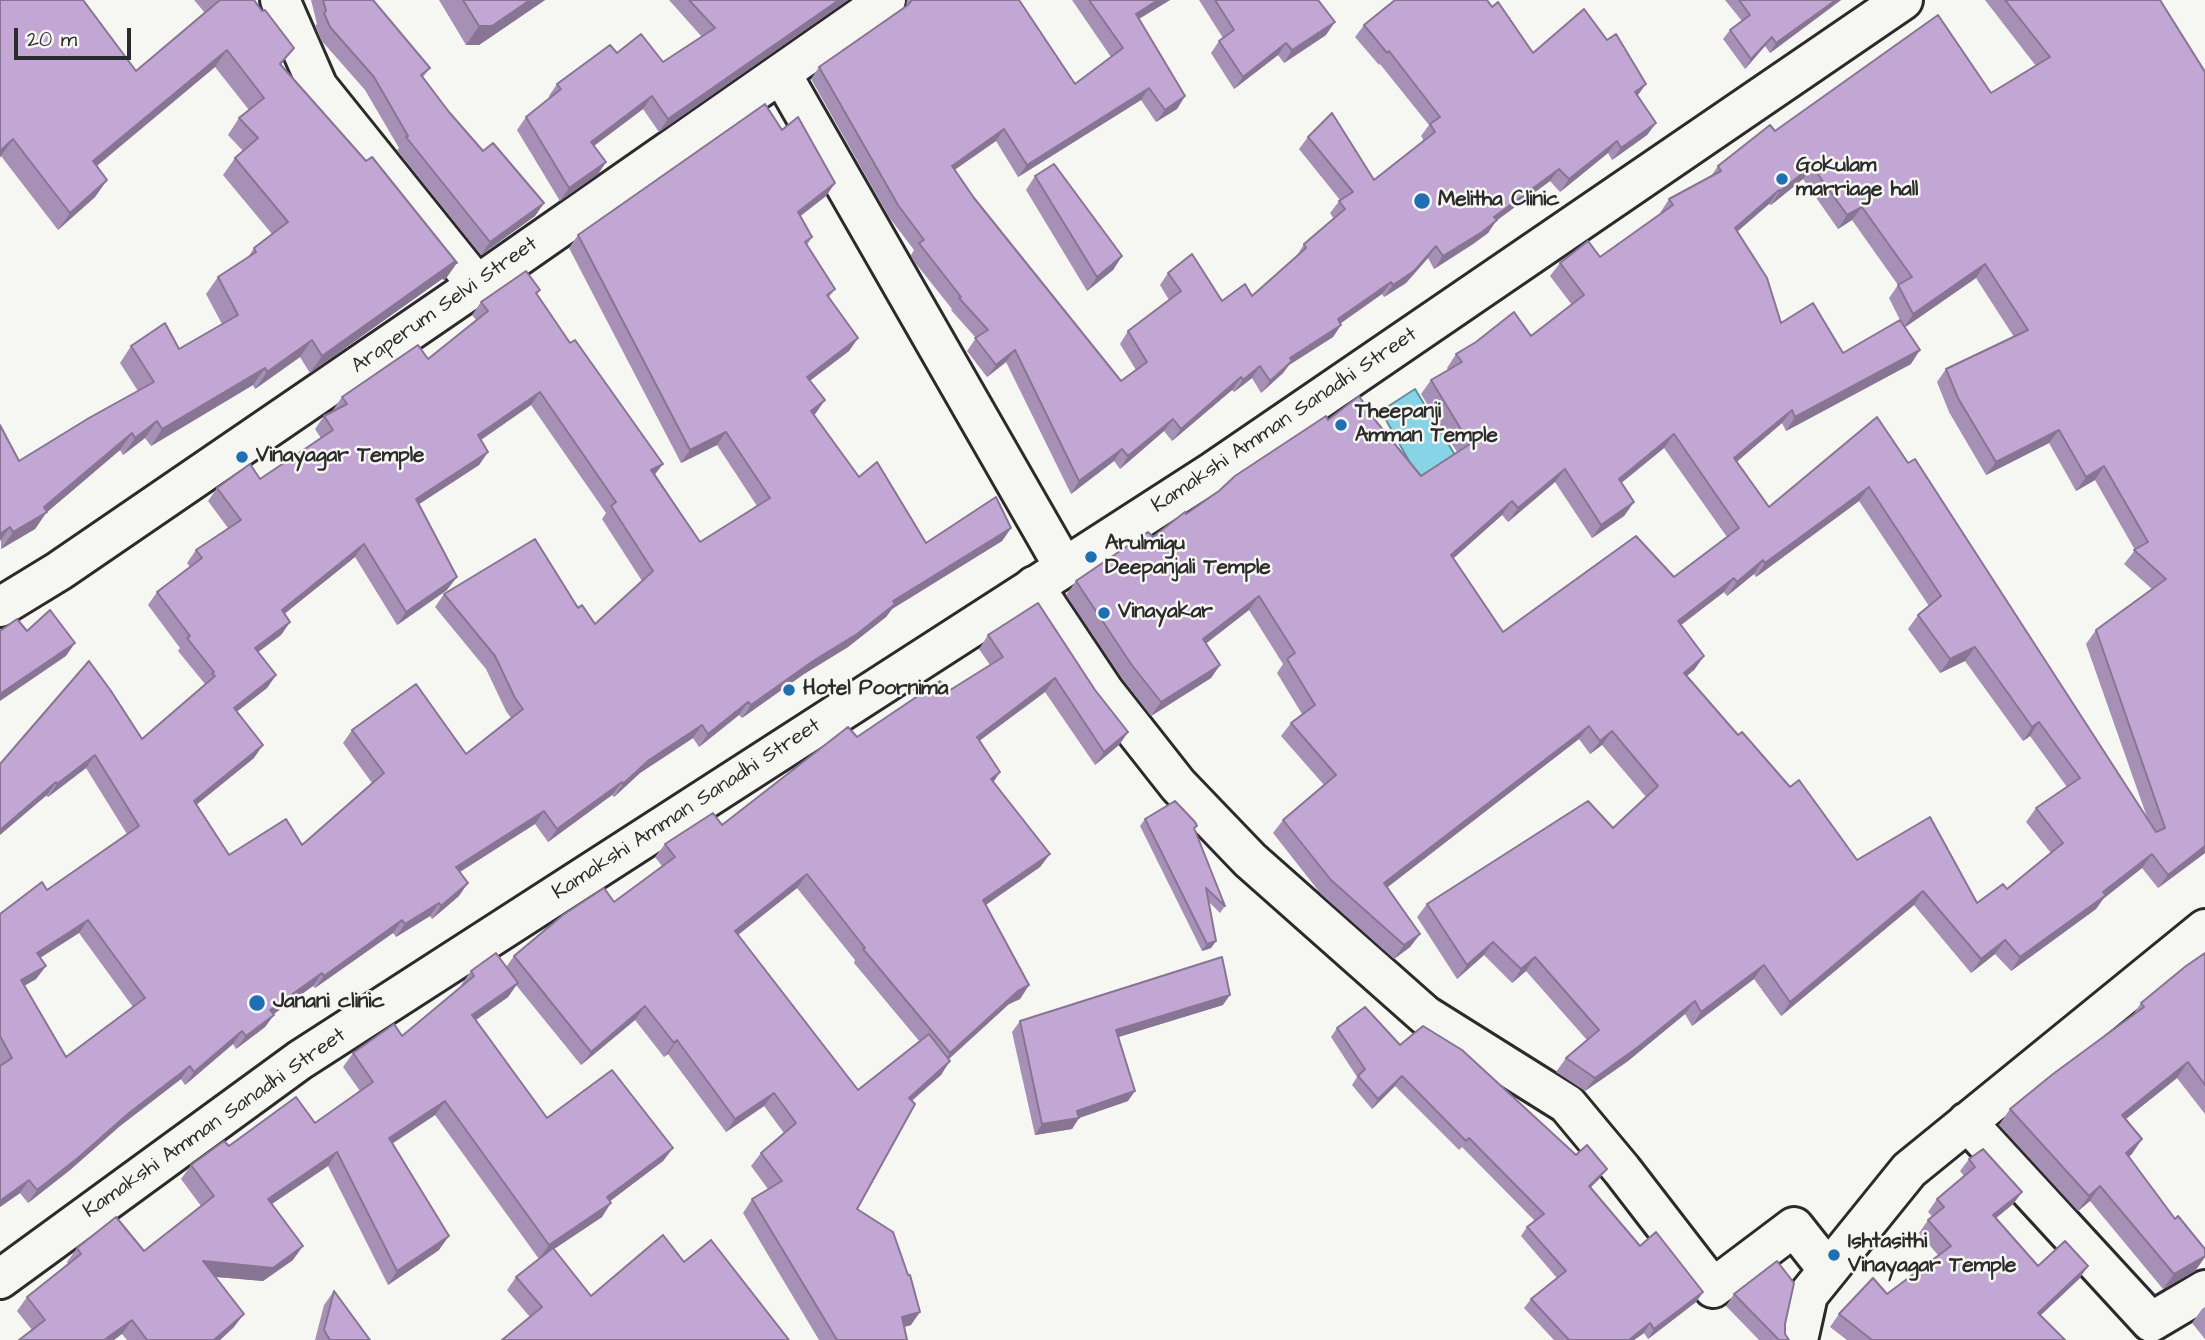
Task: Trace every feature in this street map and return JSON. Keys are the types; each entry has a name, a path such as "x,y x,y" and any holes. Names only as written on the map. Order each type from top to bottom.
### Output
{"street":[{"path":"281,0 318,87 477,285"},
{"name":"Araperum Selvi Street","path":"0,607 59,571 477,285 886,0"},
{"name":"Kamakshi Amman Sanadhi Street","path":"0,1279 300,1060 1226,463 1903,0"},
{"path":"781,73 1049,577 1104,691 1178,785 1250,860 1425,1015 1567,1104 1713,1287 1794,1227 1828,1270"},
{"path":"1798,1340 1808,1295 1909,1170 2205,929"},
{"path":"1967,1122 2151,1322 2205,1290"}],"water":[{"path":"1415,389 1455,455 1419,479 1381,411"}],"building":[{"path":"0,0 83,0 136,71 220,0 254,0 294,48 280,64 366,161 372,157 457,263 454,262 322,356 312,340 267,372 265,368 162,429 157,421 135,438 132,433 44,507 47,512 13,532 10,527 0,534 0,425 19,461 154,382 131,346 165,323 179,349 238,315 218,277 256,252 254,248 288,222 235,158 258,138 239,118 264,98 227,50 93,161 107,180 70,213 13,139 0,151"},
{"path":"323,0 373,0 430,68 421,75 449,112 483,151 493,143 544,203 490,242 406,137 408,136 374,77 330,27 324,13 326,11"},
{"path":"463,0 530,0 492,26 479,26"},
{"path":"689,0 839,0 668,119 652,96 591,142 606,162 569,188 526,117 561,89 557,84 610,45 617,53 641,34 663,62 715,28"},
{"path":"912,0 1019,0 1075,84 1123,48 1089,0 1158,0 1136,14 1185,96 1165,110 1149,88 1027,165 1004,129 952,166 974,198 1121,381 1147,362 1128,331 1181,291 1168,273 1192,254 1222,301 1245,284 1252,296 1306,248 1304,244 1345,209 1339,201 1353,192 1308,137 1332,113 1374,180 1435,132 1430,124 1440,117 1389,51 1387,53 1364,25 1395,0 1487,0 1492,7 1498,2 1533,53 1584,9 1607,40 1616,34 1646,84 1635,92 1656,123 1621,148 1617,141 1569,179 1559,169 1494,217 1497,220 1482,232 1443,256 1436,246 1414,271 1393,285 1391,282 1338,319 1341,325 1290,358 1292,361 1270,381 1260,366 1243,380 1241,377 1181,429 1173,419 1128,456 1122,449 1079,481 1015,350 996,365 975,338 988,330 959,298 961,297 919,243 924,240 898,205 819,67"},
{"path":"1215,0 1318,0 1335,22 1292,50 1286,43 1243,77 1219,41 1234,30"},
{"path":"1739,0 1836,0 1776,43 1772,37 1751,59 1730,30 1750,15"},
{"path":"2005,0 2160,0 2205,72 2205,846 2168,875 2152,854 2103,892 2106,895 2020,957 2005,940 1981,959 1923,891 1790,1002 1764,965 1701,1012 1695,1001 1595,1078 1566,1058 1599,1030 1535,957 1521,969 1493,942 1467,965 1427,904 1588,801 1613,828 1658,786 1612,731 1600,741 1589,726 1384,883 1420,934 1404,945 1331,880 1283,820 1336,775 1291,723 1315,705 1287,659 1295,653 1259,596 1203,639 1220,665 1161,702 1131,664 1076,581 1148,532 1153,537 1185,512 1186,514 1219,491 1235,476 1326,416 1328,420 1359,396 1421,476 1470,444 1431,380 1462,362 1456,354 1514,312 1531,336 1584,295 1560,263 1588,241 1600,257 1673,205 1669,199 1721,171 1718,166 1770,125 1775,131 1938,15 1991,93 2050,57","holes":["1812,166 1847,215 1862,207 1912,277 1898,285 1913,314 1985,264 2028,330 1946,369 1958,398 1996,462 2059,430 2086,477 2104,466 2148,542 2134,550 2166,579 2096,630 2165,828 2156,832 1915,459 1908,463 1877,417 1769,507 1734,458 1792,410 1795,417 1920,350 1900,320 1843,353 1813,303 1781,323 1767,278 1735,228","1674,434 1739,528 1674,577 1636,536 1503,632 1451,555 1512,501 1518,508 1565,469 1601,525 1634,502 1619,479","1869,487 1941,596 1918,615 1950,659 1975,647 2032,727 2039,722 2080,778 2036,808 2063,843 2007,889 2003,884 1977,903 1930,817 1857,860 1799,780 1790,787 1742,732 1738,735 1684,673 1704,656 1678,621 1734,578 1737,582 1763,560 1765,563"]},
{"path":"765,104 782,130 798,117 835,183 798,212 812,237 805,242 835,289 827,295 858,338 807,377 825,400 811,411 859,477 877,462 926,543 996,497 1011,528 893,601 895,604 857,634 751,705 748,702 708,734 702,725 649,760 623,784 622,782 557,829 544,811 456,867 468,883 441,906 439,903 405,924 402,920 324,976 322,973 270,1010 274,1015 246,1036 242,1031 194,1072 190,1066 37,1190 29,1180 0,1201 0,1066 12,1058 0,1036 0,914 42,882 47,890 139,826 95,755 57,784 56,782 0,830 0,764 89,661 142,739 215,676 187,638 190,636 157,592 202,558 196,550 241,520 217,488 250,464 260,479 333,430 324,416 347,404 342,397 418,345 428,359 488,311 481,302 526,271 540,290 536,293 570,343 575,340 663,464 651,470 700,542 770,498 726,432 690,450 578,235","holes":["540,392 616,502 611,506 653,571 595,624 582,605 578,608 535,539 444,594 495,656 523,709 466,754 416,684 352,730 384,773 302,845 286,819 229,855 194,801 263,745 234,708 276,675 255,648 290,622 282,610 364,544 406,612 457,577 416,499 488,452 478,435","88,920 145,998 66,1057 21,980 46,966 37,953"]},
{"path":"1054,164 1122,256 1097,277 1035,176"},
{"path":"1038,603 1095,690 1128,732 1104,752 1055,678 977,737 1000,772 991,779 1050,854 983,900 1029,985 1018,991 950,1053 863,949 865,948 807,874 735,931 858,1090 929,1034 950,1061 909,1098 915,1104 857,1209 893,1232 910,1275 920,1312 902,1317 907,1340 837,1340 752,1199 782,1181 761,1153 796,1123 774,1093 735,1119 677,1040 674,1043 645,1006 591,1052 514,956 563,915 604,888 614,902 675,857 665,844 713,813 722,825 848,727 857,737 940,681 947,692 1003,657 988,635"},
{"path":"50,610 75,643 0,694 0,631 17,619 27,631"},
{"path":"1175,801 1197,826 1194,828 1225,906 1206,888 1216,941 1207,944 1145,819"},
{"path":"496,953 518,983 472,1015 547,1118 612,1070 673,1148 607,1197 611,1203 549,1245 445,1101 389,1138 449,1236 397,1271 337,1152 268,1199 303,1246 273,1268 203,1261 244,1314 216,1340 147,1340 132,1320 104,1340 19,1340 45,1320 27,1297 81,1254 77,1248 116,1217 144,1251 214,1196 191,1165 224,1141 229,1146 296,1097 315,1123 373,1082 353,1053 394,1024 402,1036 474,976 471,971"},
{"path":"2205,953 2205,1085 2188,1062 2122,1115 2142,1139 2126,1153 2175,1219 2178,1216 2205,1249 2205,1256 2174,1274 2100,1186 2089,1196 2010,1109 2144,1007 2141,1003"},
{"path":"1222,957 1230,995 1116,1030 1135,1091 1077,1111 1079,1118 1042,1124 1020,1021"},
{"path":"1365,1007 1400,1045 1423,1026 1462,1050 1576,1155 1587,1145 1607,1169 1589,1186 1640,1246 1656,1232 1703,1292 1654,1329 1650,1323 1629,1340 1569,1340 1531,1299 1566,1271 1527,1227 1544,1214 1469,1138 1466,1141 1402,1076 1378,1099 1358,1076 1365,1069 1337,1028"},
{"path":"1983,1149 2022,1192 1993,1215 2038,1266 2065,1241 2088,1266 2038,1313 2065,1340 1872,1340 1839,1314 1873,1278 1887,1294 1951,1246 1928,1220 1944,1207 1937,1199 1975,1167 1969,1159"},
{"path":"663,1235 684,1262 711,1240 789,1340 502,1340 542,1307 516,1277 553,1248 591,1296"},
{"path":"1777,1261 1794,1283 1785,1324 1785,1334 1789,1340 1779,1340 1734,1294"},
{"path":"334,1291 370,1340 330,1340 324,1330"}],"place":[{"name":"Gokulam marriage hall","path":"1782,179"},
{"name":"Melitha Clinic","path":"1422,201"},
{"name":"Theepanji Amman Temple","path":"1341,425"},
{"name":"Vinayagar Temple","path":"242,457"},
{"name":"Arulmigu Deepanjali Temple","path":"1091,557"},
{"name":"Vinayakar","path":"1104,613"},
{"name":"Hotel Poornima","path":"789,690"},
{"name":"Janani clinic","path":"257,1003"},
{"name":"Ishtasithi Vinayagar Temple","path":"1834,1255"}]}
